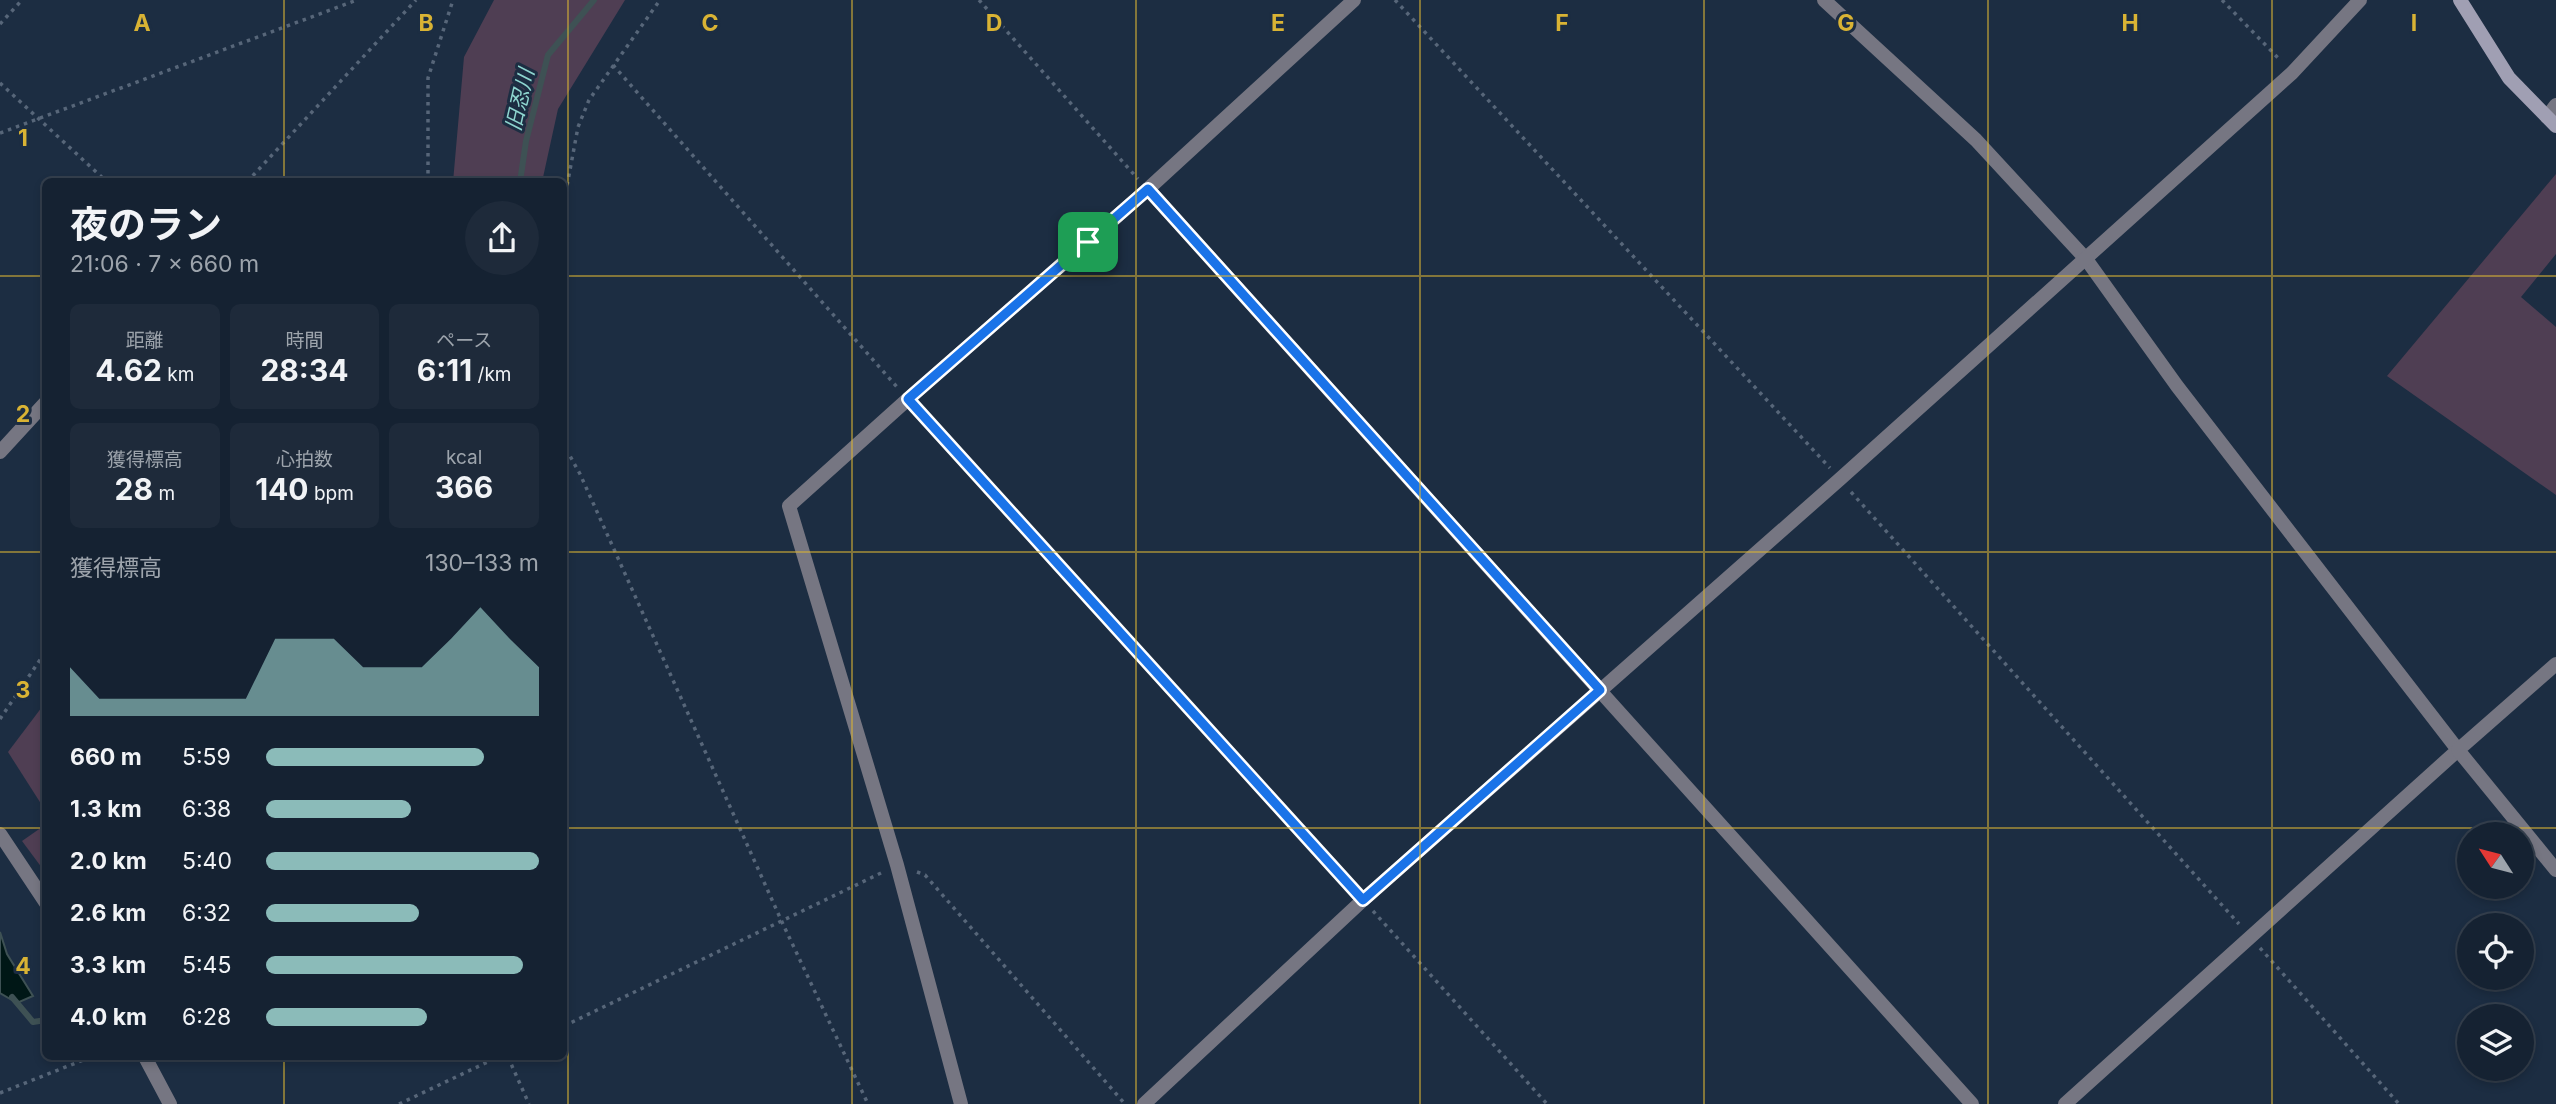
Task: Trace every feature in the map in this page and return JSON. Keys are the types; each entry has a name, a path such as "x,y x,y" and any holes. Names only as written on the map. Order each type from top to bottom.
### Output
{"main road":[{"path":"2460,0 2509,78 2553,116"}],"street":[{"path":"961,1104 897,864 789,506 1148,189 1354,0"},
{"path":"1824,0 1976,140 2086,259 2177,386 2458,750 2556,870"},
{"path":"1144,1104 1363,900 1840,480 2292,73 2360,0"},
{"path":"1148,189 1972,1104"},
{"path":"0,452 42,406"},
{"path":"2065,1104 2556,664"},
{"path":"0,834 42,897"},
{"path":"147,1060 170,1104"}],"path":[{"path":"0,24 22,0"},
{"path":"0,133 357,0"},
{"path":"251,178 416,0"},
{"path":"428,178 428,78 453,0"},
{"path":"567,184 573,148 584,111 612,65 660,0"},
{"path":"979,0 1148,189"},
{"path":"1395,0 1840,480 2399,1104"},
{"path":"2221,0 2292,73"},
{"path":"612,65 908,399 1547,1104"},
{"path":"0,83 103,178"},
{"path":"567,454 580,474 782,922 868,1104"},
{"path":"0,719 42,657"},
{"path":"567,1025 897,864 925,875 1125,1104"},
{"path":"0,1093 83,1060"},
{"path":"399,1104 492,1060"},
{"path":"509,1060 529,1104"}],"shaded area":[{"path":"494,0 625,0 558,109 543,178 453,178 464,57"},
{"path":"2556,174 2556,254 2521,297 2556,327 2556,495 2387,376"},
{"path":"42,707 42,805 8,752"},
{"path":"42,827 42,868 22,841"},
{"path":"0,932 7,954 33,996 17,1003 0,993"}],"waterway":[{"name":"旧忍川","path":"521,178 526,141 548,55 594,0"},
{"name":"旧忍川","path":"12,997 33,1022 42,1021"}],"route":[{"path":"1148,189 1600,690 1363,900 908,399 1088,242 1148,189"}]}
